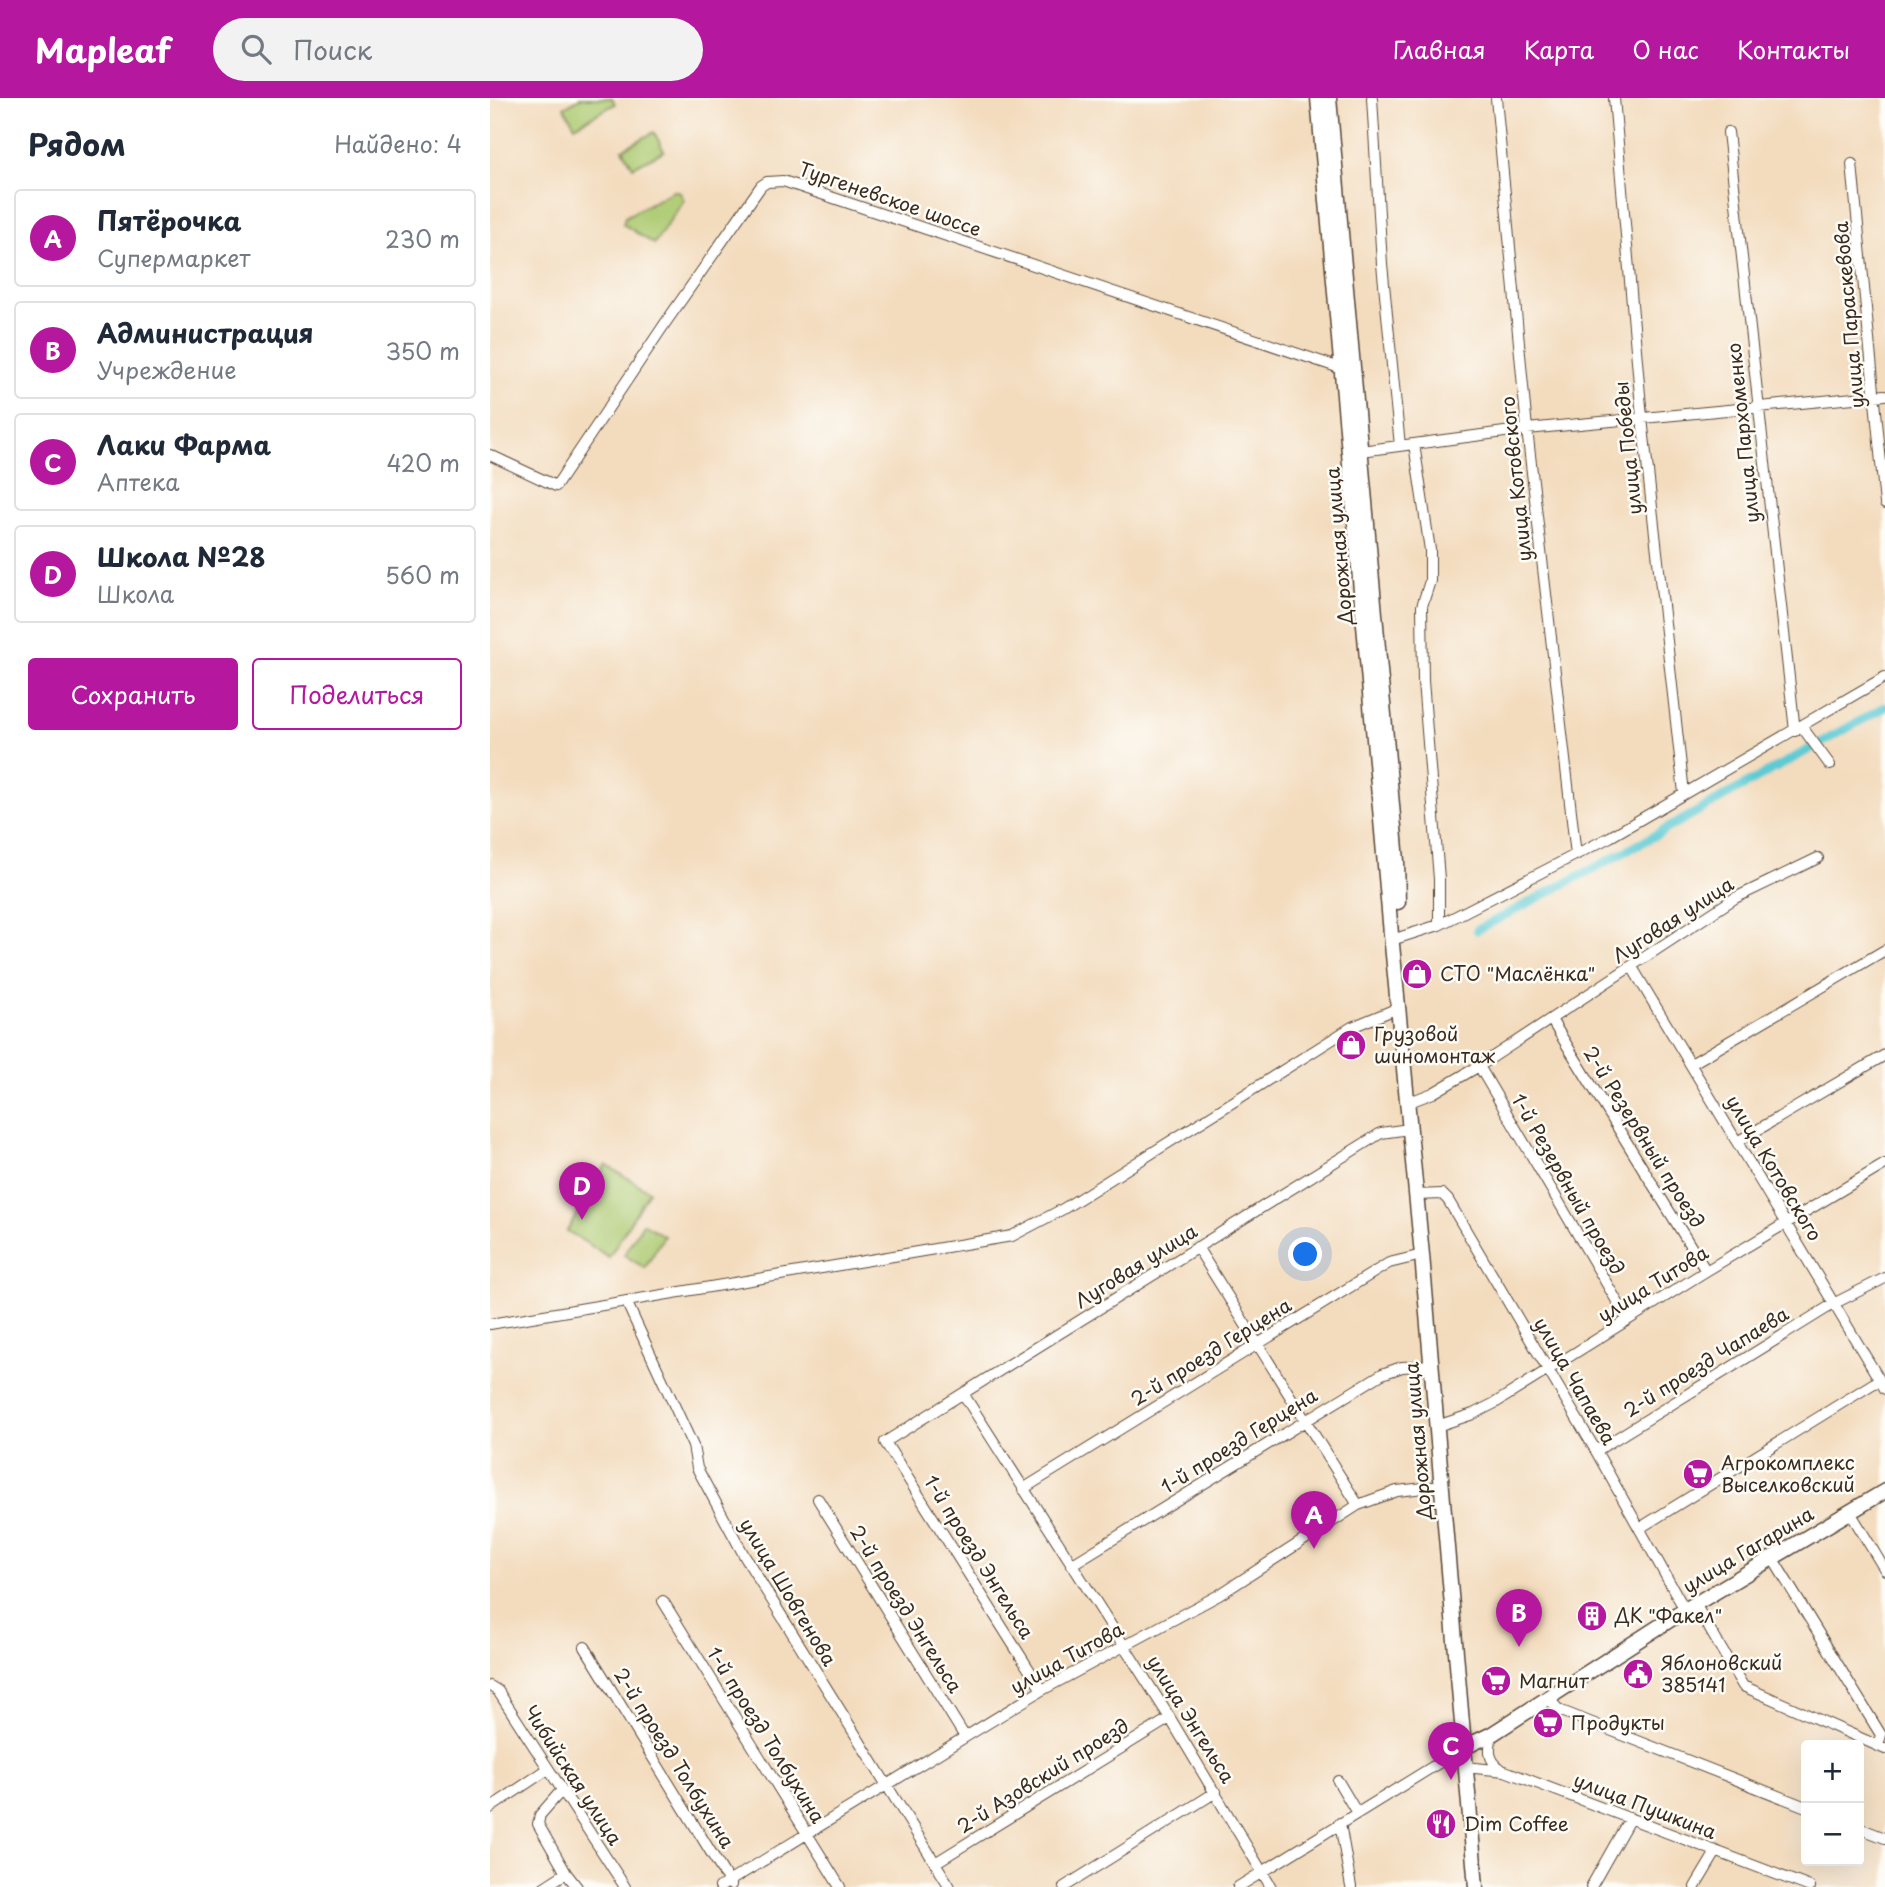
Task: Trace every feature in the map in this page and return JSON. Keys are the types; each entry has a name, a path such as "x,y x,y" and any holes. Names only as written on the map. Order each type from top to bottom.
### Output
{"main road":[{"name":"Дорожная улица","path":"1318,98 1348,370 1361,451 1397,861 1397,991"},
{"name":"Дорожная улица","path":"1329,98 1398,1008 1417,1195 1476,1887"},
{"name":"улица Гагарина","path":"1463,1748 1492,1734 1690,1607 1885,1490"}],"street":[{"path":"1372,98 1382,264 1400,446"},
{"name":"улица Котовского","path":"1496,98 1527,429 1576,855"},
{"name":"улица Победы","path":"1614,98 1642,418 1684,793"},
{"name":"улица Пархоменко","path":"1728,132 1757,408 1798,729 1830,765"},
{"name":"улица Параскевова","path":"1852,164 1880,396 1885,504"},
{"name":"Тургеневское шоссе","path":"490,455 556,486 753,197 761,186 775,181 783,181 1348,370"},
{"path":"1361,451 1527,429 1880,396"},
{"path":"1414,444 1430,550 1430,581 1422,606 1423,681 1439,879 1439,925"},
{"path":"1398,938 1439,925 1576,855 1885,677"},
{"name":"Луговая улица","path":"1406,1103 1433,1093 1479,1066 1735,898 1818,858"},
{"path":"1691,1065 1885,950"},
{"name":"улица Котовского","path":"1632,967 1882,1385"},
{"path":"490,1324 1012,1236 1063,1209 1352,1027 1398,1008"},
{"name":"2-й Резервный проезд","path":"1552,1020 1706,1271"},
{"path":"1737,1142 1885,1055"},
{"name":"1-й Резервный проезд","path":"1479,1066 1628,1320"},
{"name":"Луговая улица","path":"885,1442 1381,1133 1409,1129"},
{"name":"улица Титова","path":"1437,1426 1473,1414 1885,1164"},
{"name":"улица Чапаева","path":"1417,1195 1442,1194 1448,1200 1640,1528 1743,1686 1882,1748"},
{"path":"1197,1247 1358,1504"},
{"name":"2-й проезд Герцена","path":"1023,1489 1389,1263 1422,1255"},
{"name":"2-й проезд Чапаева","path":"1596,1451 1835,1303 1885,1278"},
{"name":"улица Шовгенова","path":"626,1301 693,1446 697,1468 745,1558 950,1887"},
{"name":"1-й проезд Герцена","path":"1071,1565 1382,1374 1402,1367 1430,1365"},
{"path":"1640,1528 1882,1385"},
{"name":"улица Энгельса","path":"964,1395 1170,1717 1272,1887"},
{"name":"1-й проезд Энгельса","path":"885,1442 1042,1690"},
{"name":"улица Титова","path":"727,1885 1042,1690 1219,1595 1358,1504 1397,1491 1442,1486"},
{"name":"2-й проезд Энгельса","path":"818,1499 965,1737"},
{"path":"1850,1512 1885,1570"},
{"path":"1773,1559 1881,1735 1882,1748"},
{"name":"1-й проезд Толбухина","path":"663,1601 840,1887"},
{"name":"2-й проезд Толбухина","path":"585,1647 727,1885"},
{"name":"Чибийская улица","path":"490,1686 498,1691 620,1885"},
{"path":"1549,1699 1559,1710 1801,1805"},
{"name":"2-й Азовский проезд","path":"935,1863 1170,1717"},
{"path":"1492,1734 1489,1750 1493,1763 1505,1771"},
{"name":"улица Гагарина","path":"1238,1887 1463,1748"},
{"name":"улица Пушкина","path":"1465,1767 1505,1771 1803,1886"},
{"path":"490,1808 548,1769"},
{"path":"1338,1781 1356,1813"},
{"path":"561,1791 540,1815 538,1824 577,1887"},
{"path":"1064,1887 1216,1792"},
{"path":"1591,1887 1630,1818"},
{"path":"1340,1823 1351,1887"},
{"path":"1864,1830 1885,1838"},
{"path":"1695,1887 1716,1852"},
{"path":"544,1887 566,1872"}],"green space":[{"path":"580,98 612,98 615,104 575,126 564,107"},
{"path":"654,132 664,151 633,167 623,149"},
{"path":"673,191 679,191 684,200 654,244 623,224 625,217"},
{"path":"606,1165 649,1191 609,1257 567,1231"},
{"path":"643,1223 664,1236 645,1268 624,1255"}],"waterway":[{"path":"1477,930 1634,847 1885,707"}],"place":[{"name":"СТО \"Маслёнка\"","path":"1417,974"},
{"name":"Грузовой шиномонтаж","path":"1351,1045"},
{"name":"Школа №28","path":"582,1220"},
{"name":"Агрокомплекс Выселковский","path":"1698,1474"},
{"name":"Пятёрочка","path":"1314,1549"},
{"name":"ДК \"Факел\"","path":"1592,1616"},
{"name":"Администрация","path":"1519,1647"},
{"name":"Яблоновский 385141","path":"1638,1674"},
{"name":"Магнит","path":"1496,1681"},
{"name":"Продукты","path":"1548,1723"},
{"name":"Лаки Фарма","path":"1451,1780"},
{"name":"Dim Coffee","path":"1441,1824"}]}
